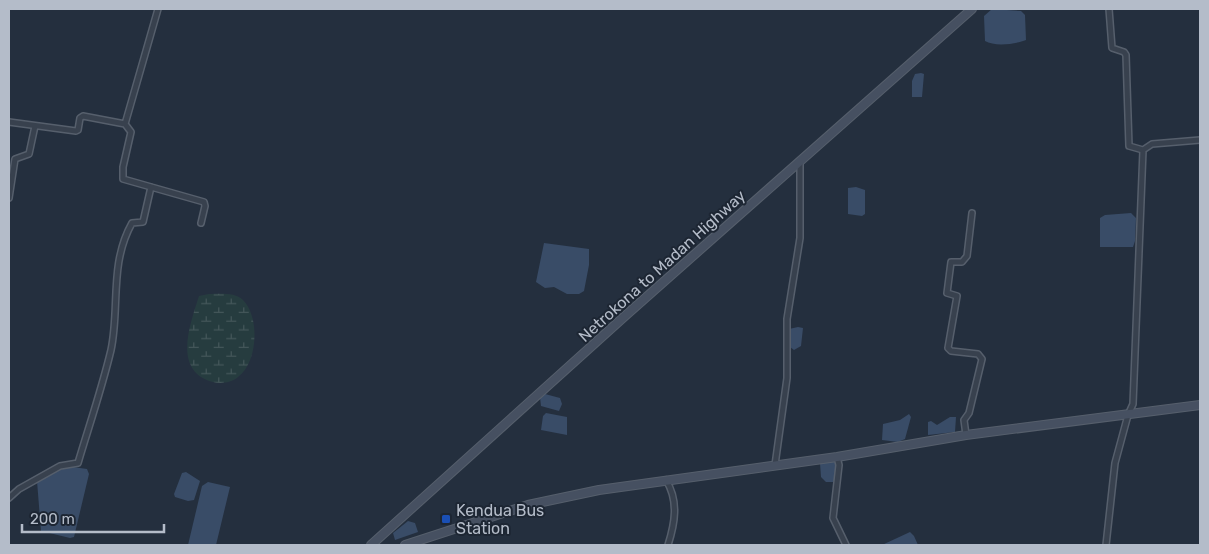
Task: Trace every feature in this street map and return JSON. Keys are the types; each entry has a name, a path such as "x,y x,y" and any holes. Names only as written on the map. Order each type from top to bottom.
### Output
{"main road":[{"name":"Netrokona to Madan Highway","path":"371,545 800,160 972,9"},
{"path":"405,545 544,500 666,480 837,457 966,435 1200,405"}],"street":[{"path":"125,124 158,9"},
{"path":"1109,9 1112,48 1124,52 1126,55 1128,142 1130,147 1143,150 1152,144 1200,140"},
{"path":"9,122 77,131 80,118 83,116 125,124 131,132 123,177 204,202 205,206 201,223"},
{"path":"9,198 15,159 29,154 35,126"},
{"path":"1106,545 1115,463 1128,415 1133,404 1143,150"},
{"path":"775,465 787,378 787,319 800,238 800,160"},
{"path":"9,498 60,466 78,463 111,349 116,284 121,255 132,223 144,222 151,187"},
{"path":"966,435 964,420 969,413 982,359 978,354 951,351 948,348 957,296 947,293 951,262 962,262 967,256 972,213"},
{"path":"837,457 839,465 832,511 833,518 846,545"},
{"path":"666,480 674,501 675,511 668,545"}],"green space":[{"path":"227,294 240,297 252,317 254,339 250,361 245,370 232,381 219,383 200,376 192,368 188,358 189,333 199,296"}],"water":[{"path":"992,9 1021,11 1025,15 1026,40 1006,44 994,44 985,41 984,16"},
{"path":"915,74 924,74 922,97 912,97 912,81"},
{"path":"856,187 865,190 865,214 862,216 848,214 848,188"},
{"path":"1131,213 1136,218 1133,247 1100,247 1100,218 1105,215"},
{"path":"544,243 589,249 589,265 584,291 579,294 567,294 554,287 545,288 536,282"},
{"path":"803,328 801,346 794,350 790,347 789,329"},
{"path":"545,394 560,398 562,404 559,411 541,406 540,397"},
{"path":"546,413 567,417 567,435 541,430 543,416"},
{"path":"909,414 911,417 905,439 898,442 882,440 883,424 900,420"},
{"path":"950,417 956,417 955,432 928,435 928,422 931,421 937,425"},
{"path":"836,460 838,468 836,477 833,482 826,482 821,477 820,463"},
{"path":"73,467 87,469 89,474 74,537 70,538 41,531 37,481 57,470"},
{"path":"186,472 200,481 194,500 188,501 175,497 174,494 182,473"},
{"path":"208,482 230,487 216,545 188,545 202,486"},
{"path":"408,521 415,523 418,532 395,540 393,533"},
{"path":"910,532 918,545 882,545"}],"place":[{"name":"Kendua Bus Station","path":"446,519"}]}
